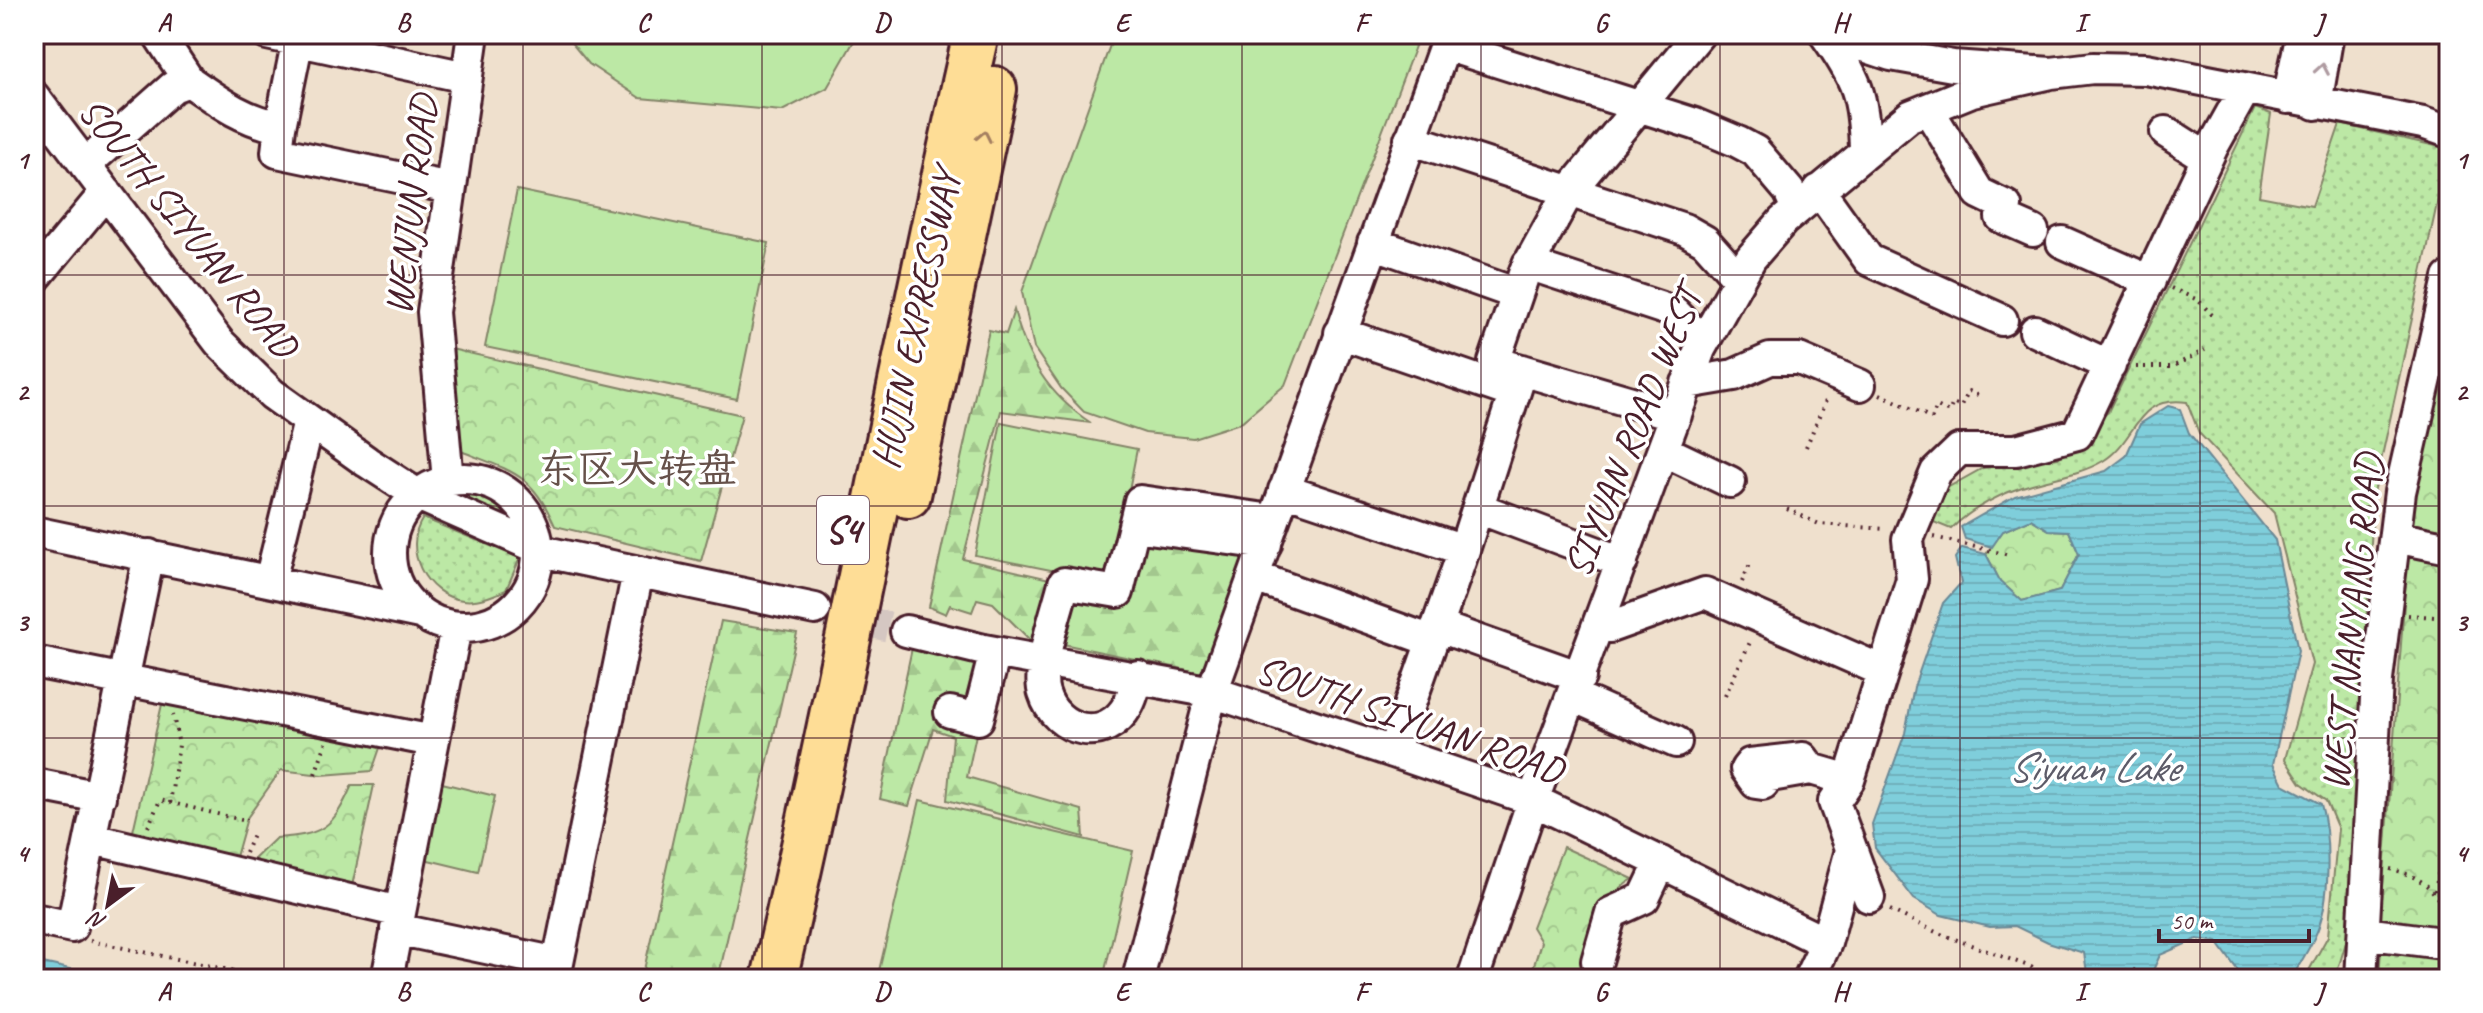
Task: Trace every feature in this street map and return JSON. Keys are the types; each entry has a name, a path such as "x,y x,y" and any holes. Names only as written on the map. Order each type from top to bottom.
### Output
{"highway":[{"name":"HUJIN EXPRESSWAY","path":"806,979 964,88 945,34"},
{"name":"HUJIN EXPRESSWAY","path":"774,979 838,702 914,310 976,34"},
{"name":"HUJIN EXPRESSWAY","path":"747,979 894,290 914,174 964,88 1006,34"}],"lane":[{"path":"158,34 189,81 229,110 255,122 280,127"},
{"path":"267,34 298,38 466,77"},
{"name":"WENJUN ROAD","path":"448,481 433,312 473,34"},
{"path":"1518,381 1494,362 1528,264 1568,193 1699,34"},
{"path":"1826,34 1891,55 1922,60 2051,73 2093,68 2146,69 2423,123 2449,132"},
{"path":"1826,34 1850,70 1864,106 1865,151"},
{"path":"2302,34 2302,101"},
{"path":"2302,101 2328,34"},
{"path":"298,38 277,152 450,188"},
{"path":"1138,979 1212,692 1447,39 1695,124 1755,151 1789,191 1808,200 1869,260 2002,320"},
{"name":"SIYUAN ROAD WEST","path":"1473,979 1533,800 1687,383 1703,342 1738,278 1751,258 1808,200 1910,116 1972,91 2051,73"},
{"path":"85,165 173,87 189,81"},
{"path":"1869,897 1834,802 1849,780 1912,579 1908,539 1936,472 1959,450 2016,450 2077,434 2207,158 2245,89"},
{"name":"SOUTH SIYUAN ROAD","path":"36,104 219,342 272,394 418,495 538,547 638,572 815,609"},
{"path":"1928,109 1979,193 2006,206 2001,217 2033,231"},
{"path":"2166,132 2207,158"},
{"path":"1410,139 1684,229 1705,241 1738,278"},
{"path":"34,279 106,192"},
{"path":"2062,242 2150,281"},
{"path":"1373,243 1517,294"},
{"path":"1528,264 1674,312 1703,342"},
{"name":"WEST NANYANG ROAD","path":"2361,979 2377,680 2400,492 2449,280"},
{"path":"2035,331 2110,366"},
{"path":"1340,333 1518,381 1676,415"},
{"path":"1687,383 1734,375 1770,359 1799,359 1860,385"},
{"path":"1393,752 1464,550 1518,381"},
{"path":"270,581 309,421"},
{"path":"1663,450 1730,482"},
{"path":"34,532 420,613 456,627 488,623 516,607 533,579 538,547 534,527 523,508 508,494 489,484 469,479 448,481 418,495 402,512 393,532 390,555 394,577 404,597 420,613"},
{"path":"1284,490 1464,550"},
{"path":"1138,676 1127,706 1108,726 1091,732 1068,726 1052,709 1042,690 1064,583 1118,592 1140,501 1269,532"},
{"path":"1478,508 1622,562"},
{"path":"2395,537 2449,548"},
{"path":"34,919 72,927 149,555"},
{"path":"92,839 398,920 557,971 638,572"},
{"path":"1255,577 1434,633 1576,687 1676,742"},
{"path":"1599,624 1610,627 1705,593 1883,671"},
{"path":"387,979 456,627"},
{"name":"SOUTH SIYUAN ROAD","path":"906,631 995,652 1212,692 1393,752 1533,800 1826,943"},
{"path":"950,712 978,719 995,652"},
{"path":"34,662 433,741"},
{"path":"1811,769 1849,780"},
{"path":"34,784 100,797"},
{"path":"1809,979 1826,943 1851,850"},
{"path":"1597,961 1611,913 1644,898 1661,862"},
{"path":"2364,933 2445,944"}],"path":[{"path":"2150,281 2198,300 2215,318"},
{"path":"2110,366 2172,367 2205,350"},
{"path":"1806,447 1829,392 1838,397 1842,387 1851,391 1860,385 1932,418 1937,406 1949,412 1953,403 1961,407 1969,391 1982,397"},
{"path":"2386,609 2416,617 2449,618"},
{"path":"170,803 179,745 172,724 176,690"},
{"path":"315,774 334,722"},
{"path":"138,850 160,800 246,821 246,818"},
{"path":"2435,891 2442,855 2449,843"},
{"path":"2367,867 2403,873 2435,891 2442,903 2445,944"},
{"path":"1869,897 1938,933 2031,967 2043,979"},
{"path":"86,941 274,979"},
{"path":"2079,979 2137,970 2156,977"}],"shaded area":[{"path":"34,34 2449,34 2449,979 34,979"}],"green space":[{"path":"564,34 858,34 827,88 782,111 640,98 589,64"},
{"path":"1114,34 1416,34 1417,41 1285,385 1240,423 1193,438 1145,433 1084,412 1061,388 1034,348 1022,292"},
{"path":"2255,108 2271,114 2259,196 2312,206 2340,124 2449,149 2374,493 2347,939 2335,979 2306,976 2328,936 2338,829 2326,801 2301,783 2285,759 2312,664 2274,513 2199,433 2187,402 2156,405 2146,412 2114,452 2095,465 1999,496 1968,514 1951,529 1931,521 1947,488 1983,468 2058,458 2108,412"},
{"path":"517,190 769,243 737,399 485,347"},
{"path":"1014,310 1025,344 1041,374 1062,400 1091,423 1001,411 963,559 1054,580 1035,645 993,603 977,599 972,612 950,605 946,614 929,607 989,330 1006,334"},
{"path":"2449,317 2449,936 2380,926 2408,550 2443,326"},
{"name":"东区大转盘","path":"451,349 742,415 701,561 555,526 538,495 519,476 461,451"},
{"path":"1001,422 1137,449 1111,582 975,555"},
{"path":"471,491 486,493 497,499 517,517 518,525 451,494"},
{"path":"423,518 520,558 506,590 485,598 463,600 438,590 428,580 416,557 417,530"},
{"path":"2031,519 2049,530 2069,531 2079,554 2060,591 2022,601 2000,581 1986,554 2003,531"},
{"path":"1140,538 1248,554 1207,674 1058,643 1071,593"},
{"path":"721,621 797,633 718,979 642,979"},
{"path":"912,648 984,661 978,725 967,777 1082,810 1084,837 947,800 953,736 933,729 909,806 880,799"},
{"path":"163,700 381,745 372,771 322,775 281,770 247,818 234,864 131,840"},
{"path":"438,782 495,796 478,872 420,858"},
{"path":"352,785 374,785 352,886 249,864 276,838 316,831 332,820"},
{"path":"920,800 1133,851 1103,979 877,979"},
{"path":"1563,847 1633,879 1600,910 1590,934 1582,979 1531,975 1541,942 1532,927"},
{"path":"2381,949 2449,960 2449,979 2379,979"}],"water":[{"name":"Siyuan Lake","path":"2168,406 2180,409 2189,433 2275,540 2298,651 2273,764 2283,784 2321,804 2327,847 2326,896 2320,923 2292,979 2244,979 2217,942 2197,939 2160,955 2149,979 2088,979 2084,953 2048,942 2015,926 1990,927 1941,915 1914,899 1875,848 1872,824 1905,733 1914,687 1943,603 1961,583 1955,558 1962,548 1986,554 2000,581 2022,601 2060,591 2079,554 2069,531 2049,530 2031,519 2003,531 1992,547 1965,539 1961,527 2015,496 2106,471 2126,456 2140,424"},
{"path":"34,961 114,979 34,979"}],"tunnel":[{"path":"815,609 906,631"}]}
